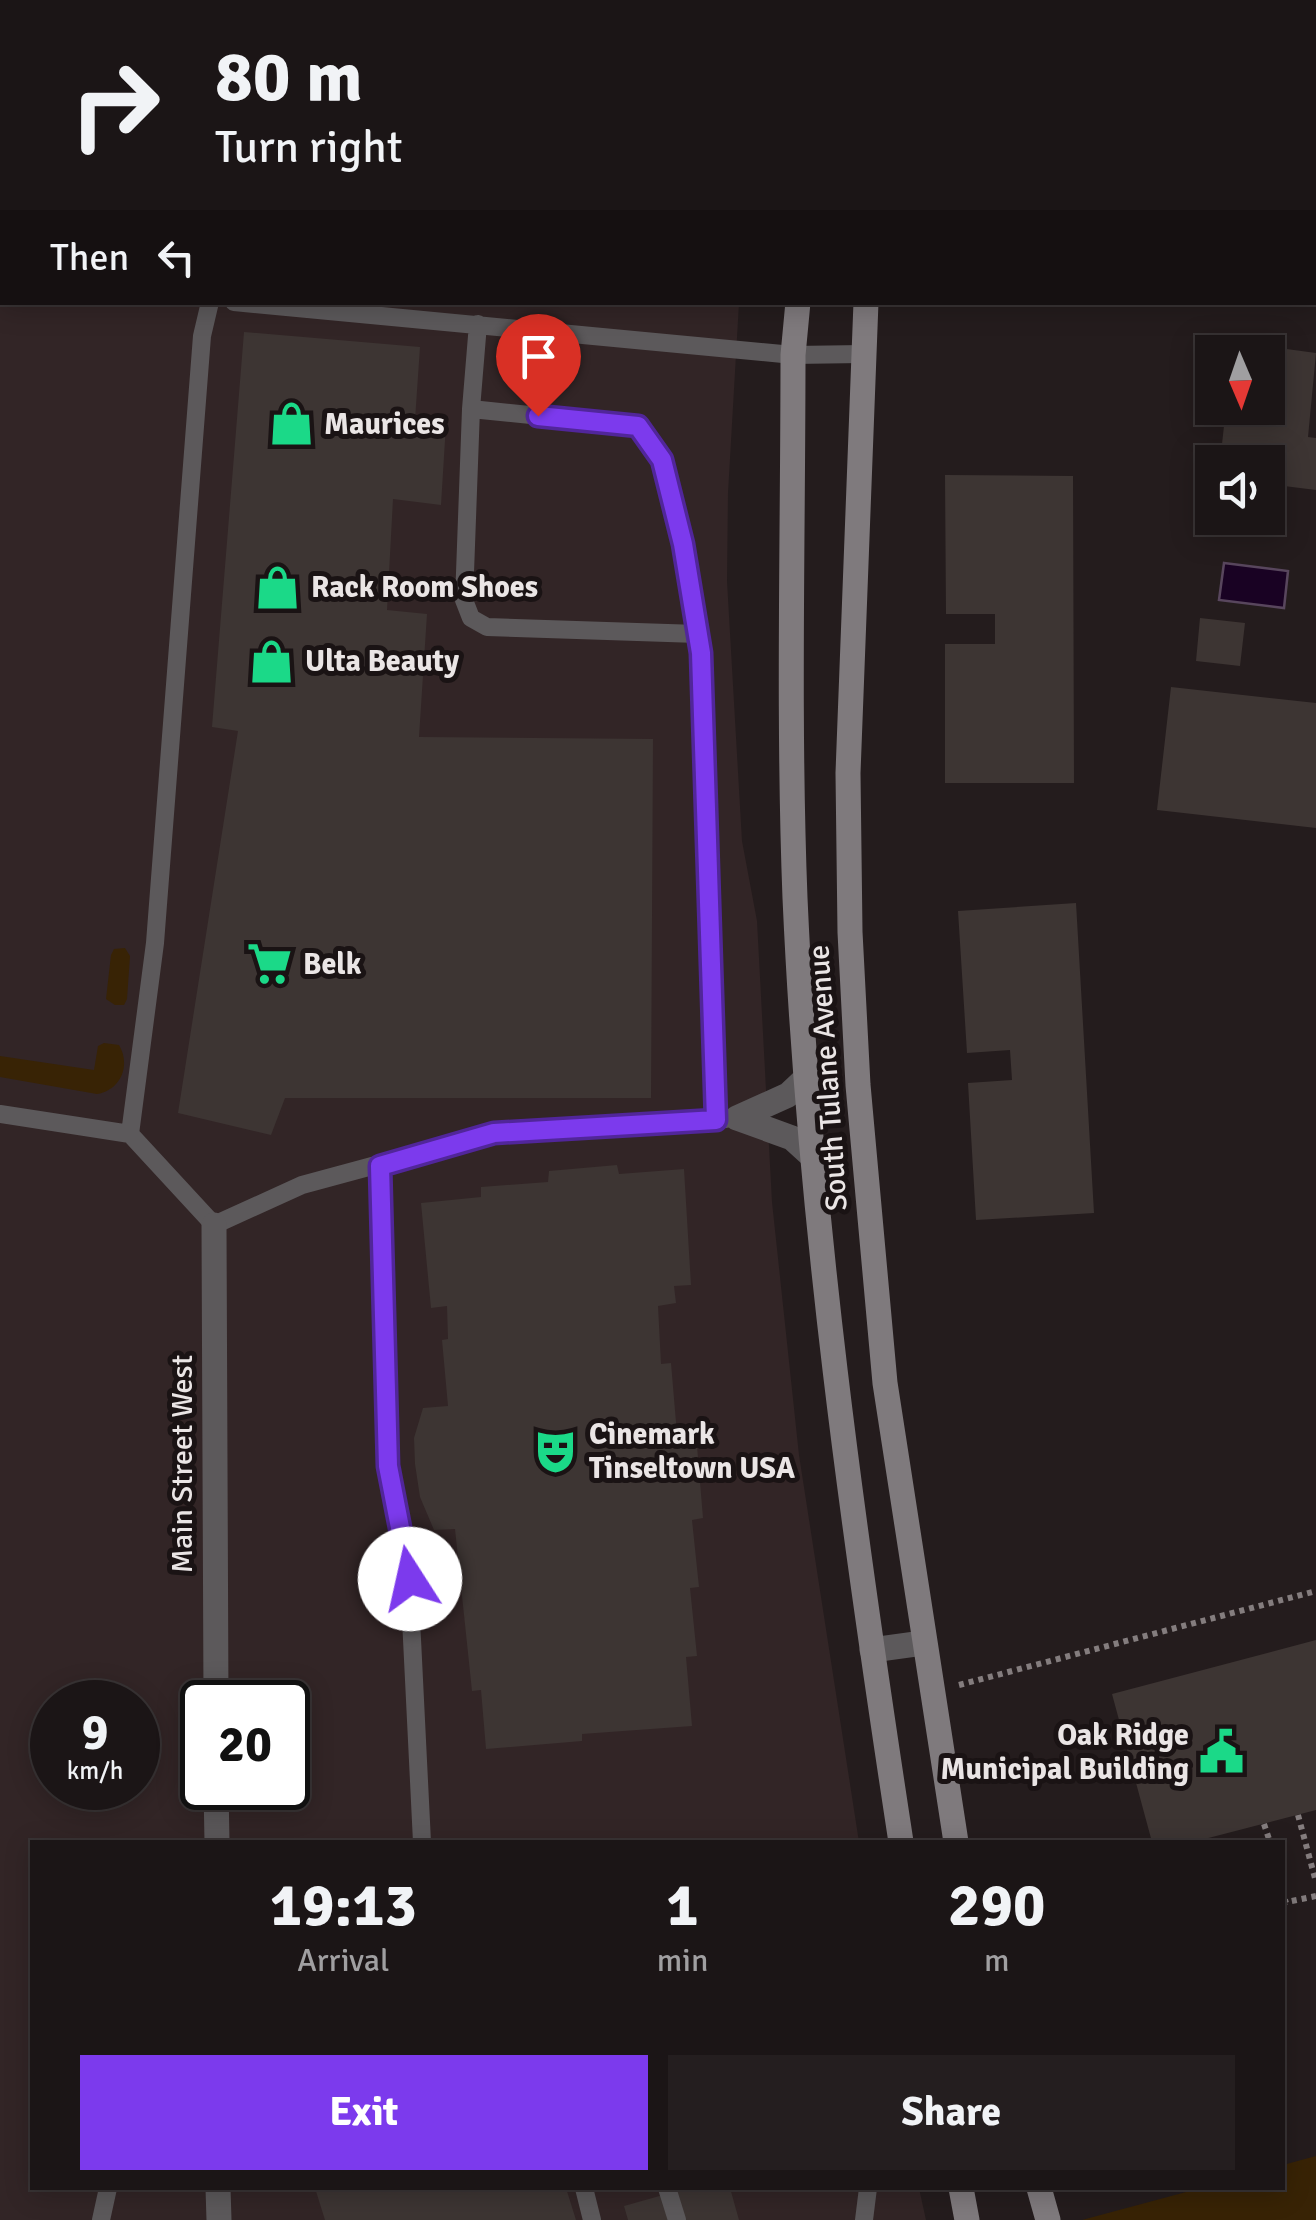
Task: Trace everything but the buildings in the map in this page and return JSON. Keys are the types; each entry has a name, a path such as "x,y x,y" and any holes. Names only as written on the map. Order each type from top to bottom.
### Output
{"main road":[{"name":"South Tulane Avenue","path":"798,305 793,355 792,755 806,1078 834,1366 901,1840"},
{"name":"South Tulane Avenue","path":"866,305 848,774 850,932 865,1172 885,1382 956,1840"},
{"path":"961,2190 967,2220"}],"street":[{"path":"726,1119 788,1095 806,1078"},
{"path":"726,1119 792,1138 814,1158"},
{"name":"Main Street West","path":"214,1225 216,1680"},
{"path":"872,1650 923,1643"},
{"path":"216,1810 216,1840"},
{"path":"218,2190 219,2220"}],"lane":[{"path":"130,1134 155,943 202,336 209,305"},
{"path":"267,305 793,355 863,354"},
{"path":"478,324 464,600 471,618 487,627 698,634"},
{"path":"0,1114 130,1134 214,1225 302,1185 494,1133 726,1119 698,634 683,544 662,460 638,426 472,410"},
{"path":"380,1166 388,1466 408,1558 422,1840"},
{"path":"101,2220 108,2190"},
{"path":"584,2190 592,2220"},
{"path":"668,2190 676,2220"},
{"path":"864,2220 868,2190"}],"path":[{"path":"931,1692 1316,1591"},
{"path":"1298,1815 1316,1882"},
{"path":"1264,1824 1269,1840"},
{"path":"1285,1903 1316,1896"}],"shaded area":[{"path":"0,305 739,305 727,581 742,841 757,921 772,1202 799,1455 859,1840 30,1840 30,2190 919,2190 926,2220 0,2220"},
{"path":"1224,563 1288,571 1284,608 1219,600"},
{"path":"125,948 130,956 127,999 124,1005 115,1005 106,999 111,955 114,949"},
{"path":"119,1045 124,1061 122,1076 105,1092 97,1094 0,1077 0,1056 94,1070 98,1046"},
{"path":"1316,2156 1316,2220 1082,2220 1194,2190 1285,2190 1285,2164"}],"place":[{"name":"Maurices","path":"291,424"},
{"name":"Rack Room Shoes","path":"278,587"},
{"name":"Ulta Beauty","path":"272,661"},
{"name":"Belk","path":"270,964"},
{"name":"Cinemark Tinseltown USA","path":"556,1451"},
{"name":"Oak Ridge Municipal Building","path":"1222,1752"}],"route":[{"path":"410,1579 388,1466 380,1166 494,1133 716,1120 701,653 683,544 662,460 638,426 538,416"}]}
